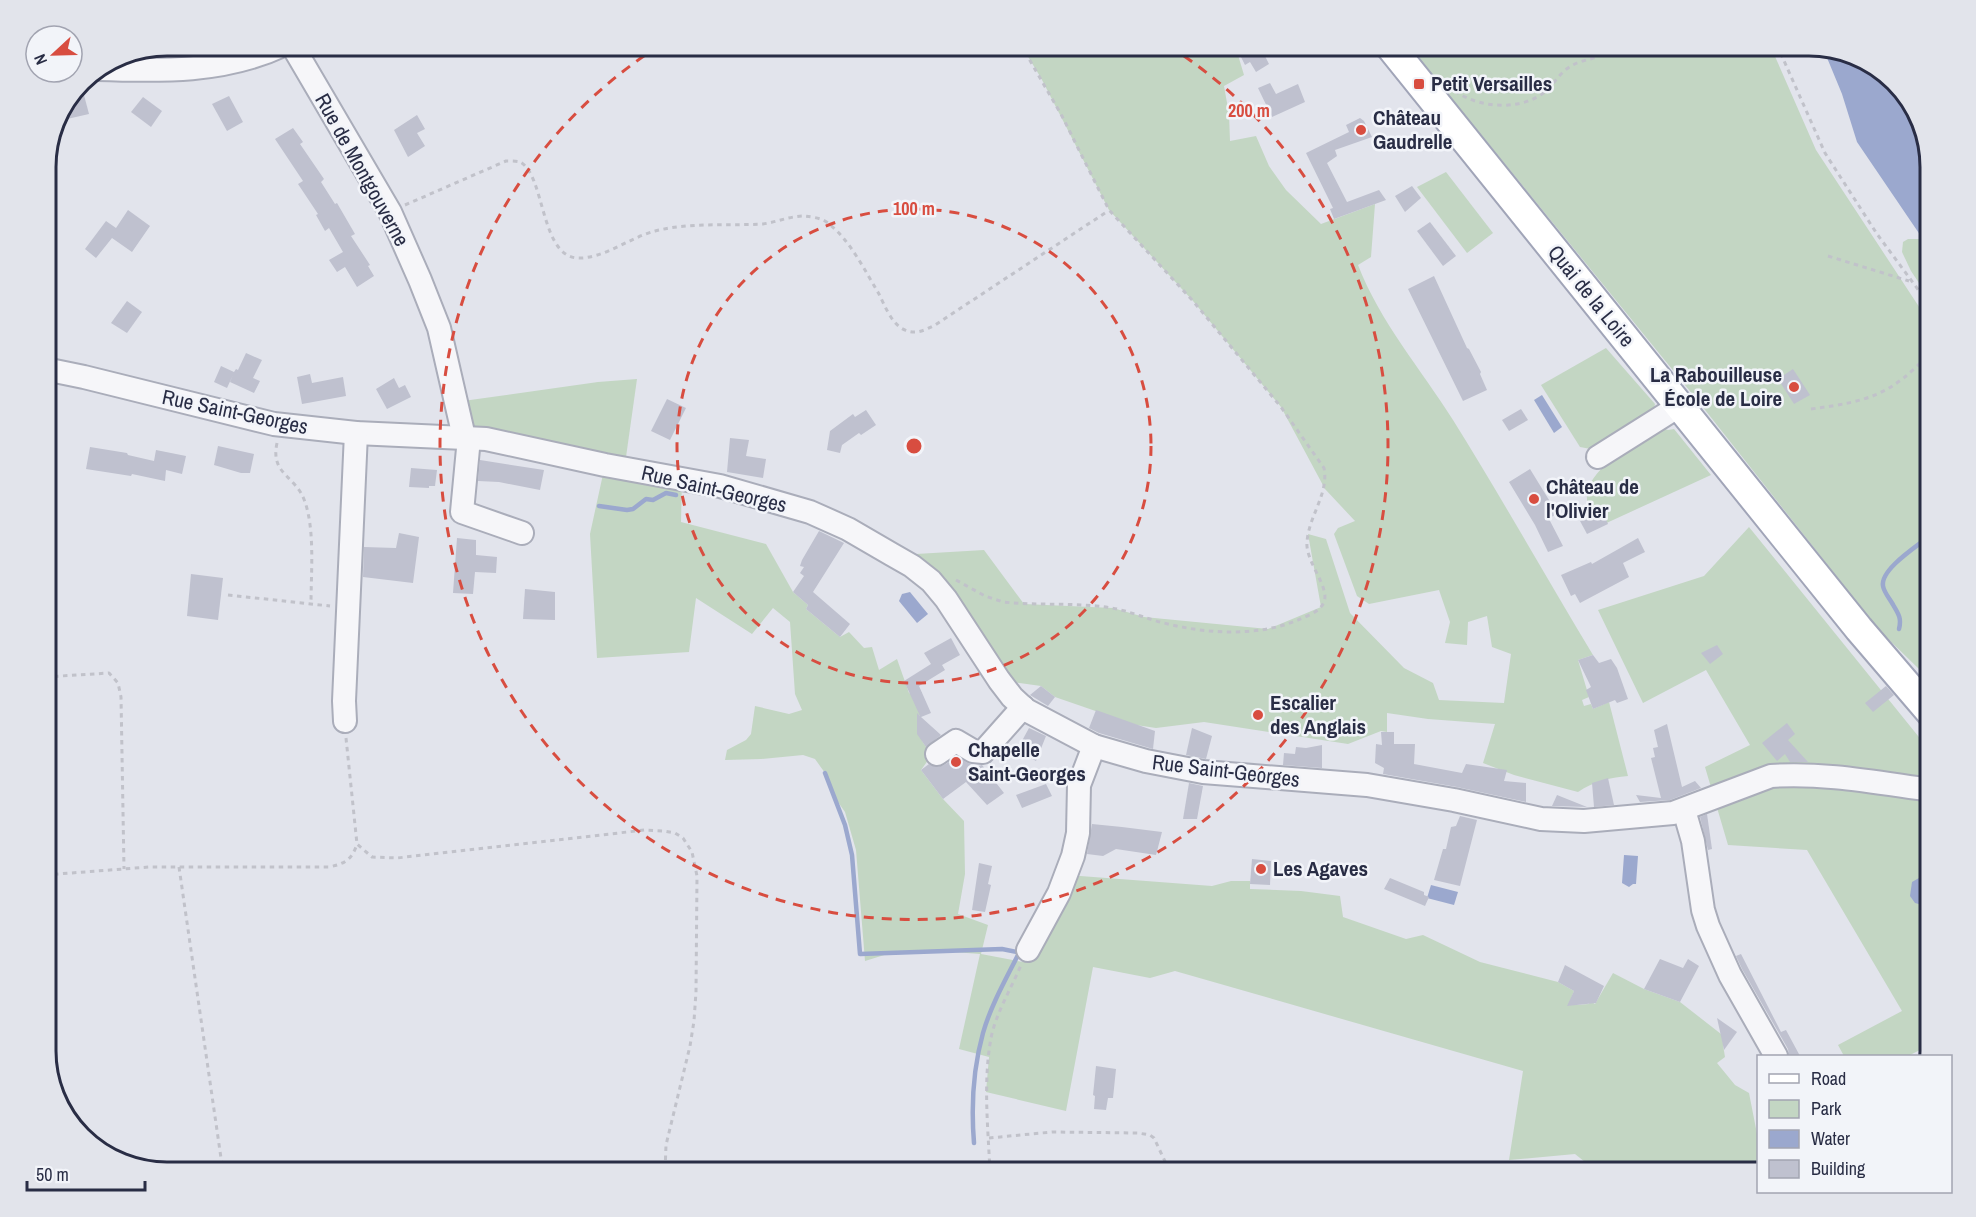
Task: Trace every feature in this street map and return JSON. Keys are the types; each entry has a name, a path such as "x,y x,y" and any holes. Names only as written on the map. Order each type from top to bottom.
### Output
{"main road":[{"name":"Quai de la Loire","path":"1398,56 1859,629 1920,700"}],"street":[{"path":"114,69 199,68 257,56"},
{"name":"Rue de Montgouverne","path":"298,56 390,212 432,307 466,437 462,512 522,533"},
{"name":"Rue Saint-Georges","path":"56,372 281,425 356,433 466,437 504,442 617,467 720,486 801,508 848,530 905,562 931,581 939,589 999,680 1023,707 1094,746 1146,761 1203,772 1367,785 1454,800 1541,819 1593,820 1657,816 1684,810 1771,776 1820,777 1920,789"},
{"path":"1598,457 1679,406"},
{"path":"345,721 356,433"},
{"path":"937,754 956,741 973,751 983,752 1023,707"},
{"path":"1029,950 1059,893 1073,856 1078,833 1078,784 1094,746"},
{"path":"1684,810 1693,841 1703,910 1708,926 1730,975 1775,1055"}],"path":[{"path":"939,589 954,580 1003,602 1113,608 1166,624 1203,631 1235,632 1268,629 1311,614 1325,601 1325,593 1306,545 1315,509 1325,489 1324,468 1281,407 1193,301 1109,210 1062,116 1027,56"},
{"path":"1453,89 1478,102 1502,106 1516,104 1537,97 1546,91 1569,68 1599,56"},
{"path":"1782,56 1825,153 1854,199 1920,293"},
{"path":"390,212 506,161 519,162 529,170 551,234 564,253 574,258 587,258 653,231 679,226 764,224 800,216 814,217 828,222 839,234 892,318 903,330 914,333 935,325 1109,210"},
{"path":"1828,256 1911,281"},
{"path":"1811,409 1852,403 1883,393 1920,364"},
{"path":"281,425 274,459 301,491 306,504 311,537 311,604"},
{"path":"228,595 348,608"},
{"path":"56,676 109,673 118,683 121,697 124,869"},
{"path":"56,873 179,867 329,867 348,861 354,854 357,844 345,721"},
{"path":"357,844 372,857 383,859 645,830 675,833 683,838 692,852 697,876 696,992 690,1046 666,1145 665,1162"},
{"path":"179,867 222,1162"},
{"path":"990,1162 986,1092 992,1037 998,1016 1029,950"},
{"path":"989,1138 1052,1132 1144,1134 1154,1138 1165,1162"}],"green space":[{"path":"1028,56 1238,56 1244,75 1224,86 1229,114 1230,141 1256,136 1269,166 1286,190 1321,224 1375,204 1371,257 1358,265 1367,286 1389,326 1471,449 1593,655 1578,660 1589,697 1582,700 1584,706 1591,704 1593,709 1609,702 1628,776 1602,781 1578,792 1514,775 1483,763 1495,724 1428,719 1387,713 1387,732 1381,731 1348,744 1204,722 1156,728 1136,725 1055,697 1041,686 999,680 931,581 916,554 984,550 1024,604 1113,608 1144,617 1268,629 1321,607 1308,534 1326,539 1350,613 1404,668 1433,683 1439,700 1504,703 1511,654 1492,647 1487,616 1468,622 1467,645 1445,643 1450,622 1439,590 1369,604 1357,596 1334,534 1338,528 1355,521 1325,489 1281,407 1193,301 1109,210"},
{"path":"1417,56 1775,56 1816,150 1920,308 1920,670 1879,630 1698,401"},
{"path":"1446,172 1493,233 1467,253 1417,187"},
{"path":"1908,239 1920,239 1920,284 1902,252 1903,242"},
{"path":"1606,348 1655,404 1653,413 1596,450 1580,447 1541,385"},
{"path":"637,379 626,457 469,427 463,401 598,382"},
{"path":"1662,428 1674,429 1711,475 1600,526 1588,505 1587,493 1592,481 1613,459"},
{"path":"605,465 682,479 681,522 766,544 793,592 808,605 806,609 840,637 849,632 864,648 872,647 879,670 897,659 909,693 913,695 922,692 922,715 917,716 917,725 922,724 922,741 931,754 934,752 921,770 943,799 964,821 965,874 958,914 988,925 981,954 1023,962 1067,875 1212,886 1231,881 1250,881 1250,889 1301,891 1340,896 1343,917 1406,939 1423,935 1480,962 1558,982 1574,991 1570,1001 1575,1005 1589,1004 1590,1001 1595,1004 1613,973 1644,989 1680,1002 1730,1041 1723,1045 1725,1057 1717,1063 1735,1085 1749,1093 1757,1134 1757,1162 1585,1162 1575,1154 1509,1160 1523,1071 1175,971 1150,978 1093,967 1066,1111 986,1092 989,1057 959,1049 980,954 928,950 894,952 865,961 856,850 845,812 833,795 825,773 815,759 803,755 725,760 727,750 746,740 751,734 755,706 789,714 802,710 795,694 790,622 773,608 752,634 696,598 689,652 597,658 590,534"},
{"path":"1749,527 1920,738 1920,1050 1910,1055 1843,1055 1838,1045 1902,1011 1807,850 1728,845 1705,767 1750,745 1706,670 1643,703 1598,610 1704,576"}],"water":[{"path":"1827,57 1852,64 1877,78 1898,99 1909,117 1915,131 1920,159 1920,235 1857,142 1842,94"},
{"path":"1542,395 1562,427 1554,433 1534,400"},
{"path":"910,592 928,614 917,623 899,601 902,594"},
{"path":"1624,855 1638,856 1636,884 1629,887 1622,883"},
{"path":"1920,878 1920,904 1915,903 1910,896 1912,882"},
{"path":"1431,885 1458,892 1454,905 1427,898"}],"building":[{"path":"1240,56 1265,56 1269,64 1256,72 1250,62 1245,65"},
{"path":"1270,83 1276,94 1298,84 1305,102 1272,117 1258,88"},
{"path":"84,95 89,114 66,119 74,105"},
{"path":"229,96 243,122 227,131 212,104"},
{"path":"143,97 162,111 151,127 131,112"},
{"path":"417,115 425,129 417,133 425,146 408,157 394,130"},
{"path":"1360,118 1372,137 1335,150 1337,156 1327,163 1347,202 1379,190 1386,200 1334,219 1330,209 1333,208 1306,153 1349,132 1346,125"},
{"path":"293,128 303,142 300,144 324,179 321,182 335,204 337,203 355,234 351,236 370,265 368,266 374,276 357,287 345,267 337,272 329,260 343,252 329,228 325,231 316,215 318,214 298,184 303,181 275,139"},
{"path":"1412,186 1421,198 1405,212 1395,196"},
{"path":"128,210 150,226 132,252 112,238 96,258 85,249 106,221 116,228"},
{"path":"1430,222 1456,256 1443,266 1417,231"},
{"path":"1434,276 1467,348 1481,372 1487,390 1463,401 1408,289"},
{"path":"127,301 142,312 127,333 111,323"},
{"path":"246,353 262,360 253,378 260,381 254,393 230,382 233,375 227,388 214,382 221,366 234,372 238,370"},
{"name":"La Rabouilleuse École de Loire","path":"1793,369 1810,395 1794,404 1778,379"},
{"path":"310,374 312,383 343,377 346,396 302,404 297,377"},
{"path":"394,378 399,388 405,385 411,397 387,409 376,389"},
{"path":"667,399 686,408 670,440 651,431"},
{"path":"1521,409 1528,420 1509,431 1502,420"},
{"path":"866,410 876,425 842,445 840,453 827,450 830,431 853,414 855,417"},
{"path":"730,438 749,440 746,456 766,459 763,478 727,472"},
{"path":"218,446 254,454 250,473 241,473 214,465"},
{"path":"90,447 127,453 154,461 156,450 186,456 182,474 166,470 165,481 132,474 131,476 86,469"},
{"path":"480,460 544,470 540,490 499,482 478,481"},
{"path":"411,468 437,470 435,486 409,487"},
{"name":"Château de l'Olivier","path":"1530,469 1557,513 1549,519 1563,546 1548,552 1509,482"},
{"path":"1602,510 1608,524 1587,534 1580,521"},
{"path":"819,531 844,543 813,592 850,624 840,637 806,609 808,605 793,592 804,576 800,573 804,567 800,566 802,560"},
{"path":"399,533 419,537 413,583 363,577 364,547 396,548"},
{"path":"457,538 476,540 476,555 497,557 496,573 475,572 473,594 453,593"},
{"path":"1638,538 1645,552 1623,563 1629,577 1580,603 1575,594 1571,596 1561,575 1591,562 1592,564"},
{"path":"191,574 223,578 218,620 187,616"},
{"path":"525,589 555,592 555,620 523,619"},
{"path":"951,638 960,655 942,665 945,670 919,686 931,713 921,717 941,735 926,747 917,734 917,713 920,716 904,681 931,664 924,653"},
{"path":"1717,645 1723,654 1710,664 1701,653"},
{"path":"1593,655 1599,663 1611,659 1617,668 1628,699 1617,703 1615,700 1593,709 1586,690 1591,687 1578,660"},
{"path":"1041,686 1055,697 1048,706 1030,695"},
{"path":"1886,686 1894,695 1873,712 1865,703"},
{"path":"1096,710 1155,731 1153,749 1089,728"},
{"path":"1787,723 1795,734 1788,740 1808,762 1790,762 1785,754 1777,761 1762,743"},
{"path":"1667,724 1682,787 1695,781 1701,788 1670,800 1640,802 1636,795 1661,798 1651,758 1655,757 1653,748 1658,747 1654,730"},
{"path":"1029,728 1046,736 1036,761 1017,750"},
{"path":"1192,728 1212,736 1206,759 1186,755"},
{"path":"1381,732 1394,732 1394,744 1415,744 1414,764 1462,773 1466,764 1507,770 1504,781 1526,783 1526,802 1383,774 1384,768 1375,763 1376,744 1382,745"},
{"path":"1322,745 1322,768 1283,765 1284,753 1295,754 1296,747"},
{"path":"957,757 975,767 982,765 1004,793 987,805 966,782 943,799 921,770 929,764 937,767 944,765"},
{"path":"1608,778 1614,805 1594,807 1592,783"},
{"path":"1189,783 1203,786 1197,819 1183,819"},
{"path":"1046,784 1052,796 1022,808 1016,795"},
{"path":"1557,795 1587,807 1552,806"},
{"path":"1707,814 1712,849 1708,850 1700,817"},
{"path":"1460,816 1477,820 1460,886 1434,880 1443,849 1446,849 1451,827 1456,826"},
{"path":"1092,824 1162,832 1156,855 1116,849 1103,856 1087,854"},
{"name":"Les Agaves","path":"1252,859 1271,861 1270,885 1250,884"},
{"path":"979,863 992,866 988,884 991,885 985,912 972,910"},
{"path":"1390,878 1424,892 1424,895 1429,897 1425,906 1384,889"},
{"path":"1741,954 1781,1032 1786,1030 1799,1055 1789,1055 1788,1049 1736,956"},
{"path":"1660,959 1683,968 1688,959 1699,966 1680,1002 1644,989"},
{"path":"1565,965 1604,986 1596,1003 1567,1006 1574,991 1558,982"},
{"path":"1717,1018 1737,1032 1724,1050"},
{"path":"1096,1066 1116,1069 1113,1098 1108,1098 1106,1110 1094,1109"}],"waterway":[{"path":"599,506 627,510 633,509 646,499 653,500 666,493 676,495"},
{"path":"1899,629 1899,616 1884,590 1884,579 1894,565 1920,543"},
{"path":"825,773 845,825 852,855 860,954 1002,949 1022,953"},
{"path":"974,1143 974,1088 983,1033 990,1012 1019,953"}],"place":[{"name":"Petit Versailles","path":"1419,84"},
{"name":"Château Gaudrelle","path":"1361,130"},
{"name":"La Rabouilleuse École de Loire","path":"1794,387"},
{"name":"Château de l'Olivier","path":"1534,499"},
{"name":"Escalier des Anglais","path":"1258,715"},
{"name":"Chapelle Saint-Georges","path":"956,762"},
{"name":"Les Agaves","path":"1261,869"}]}
